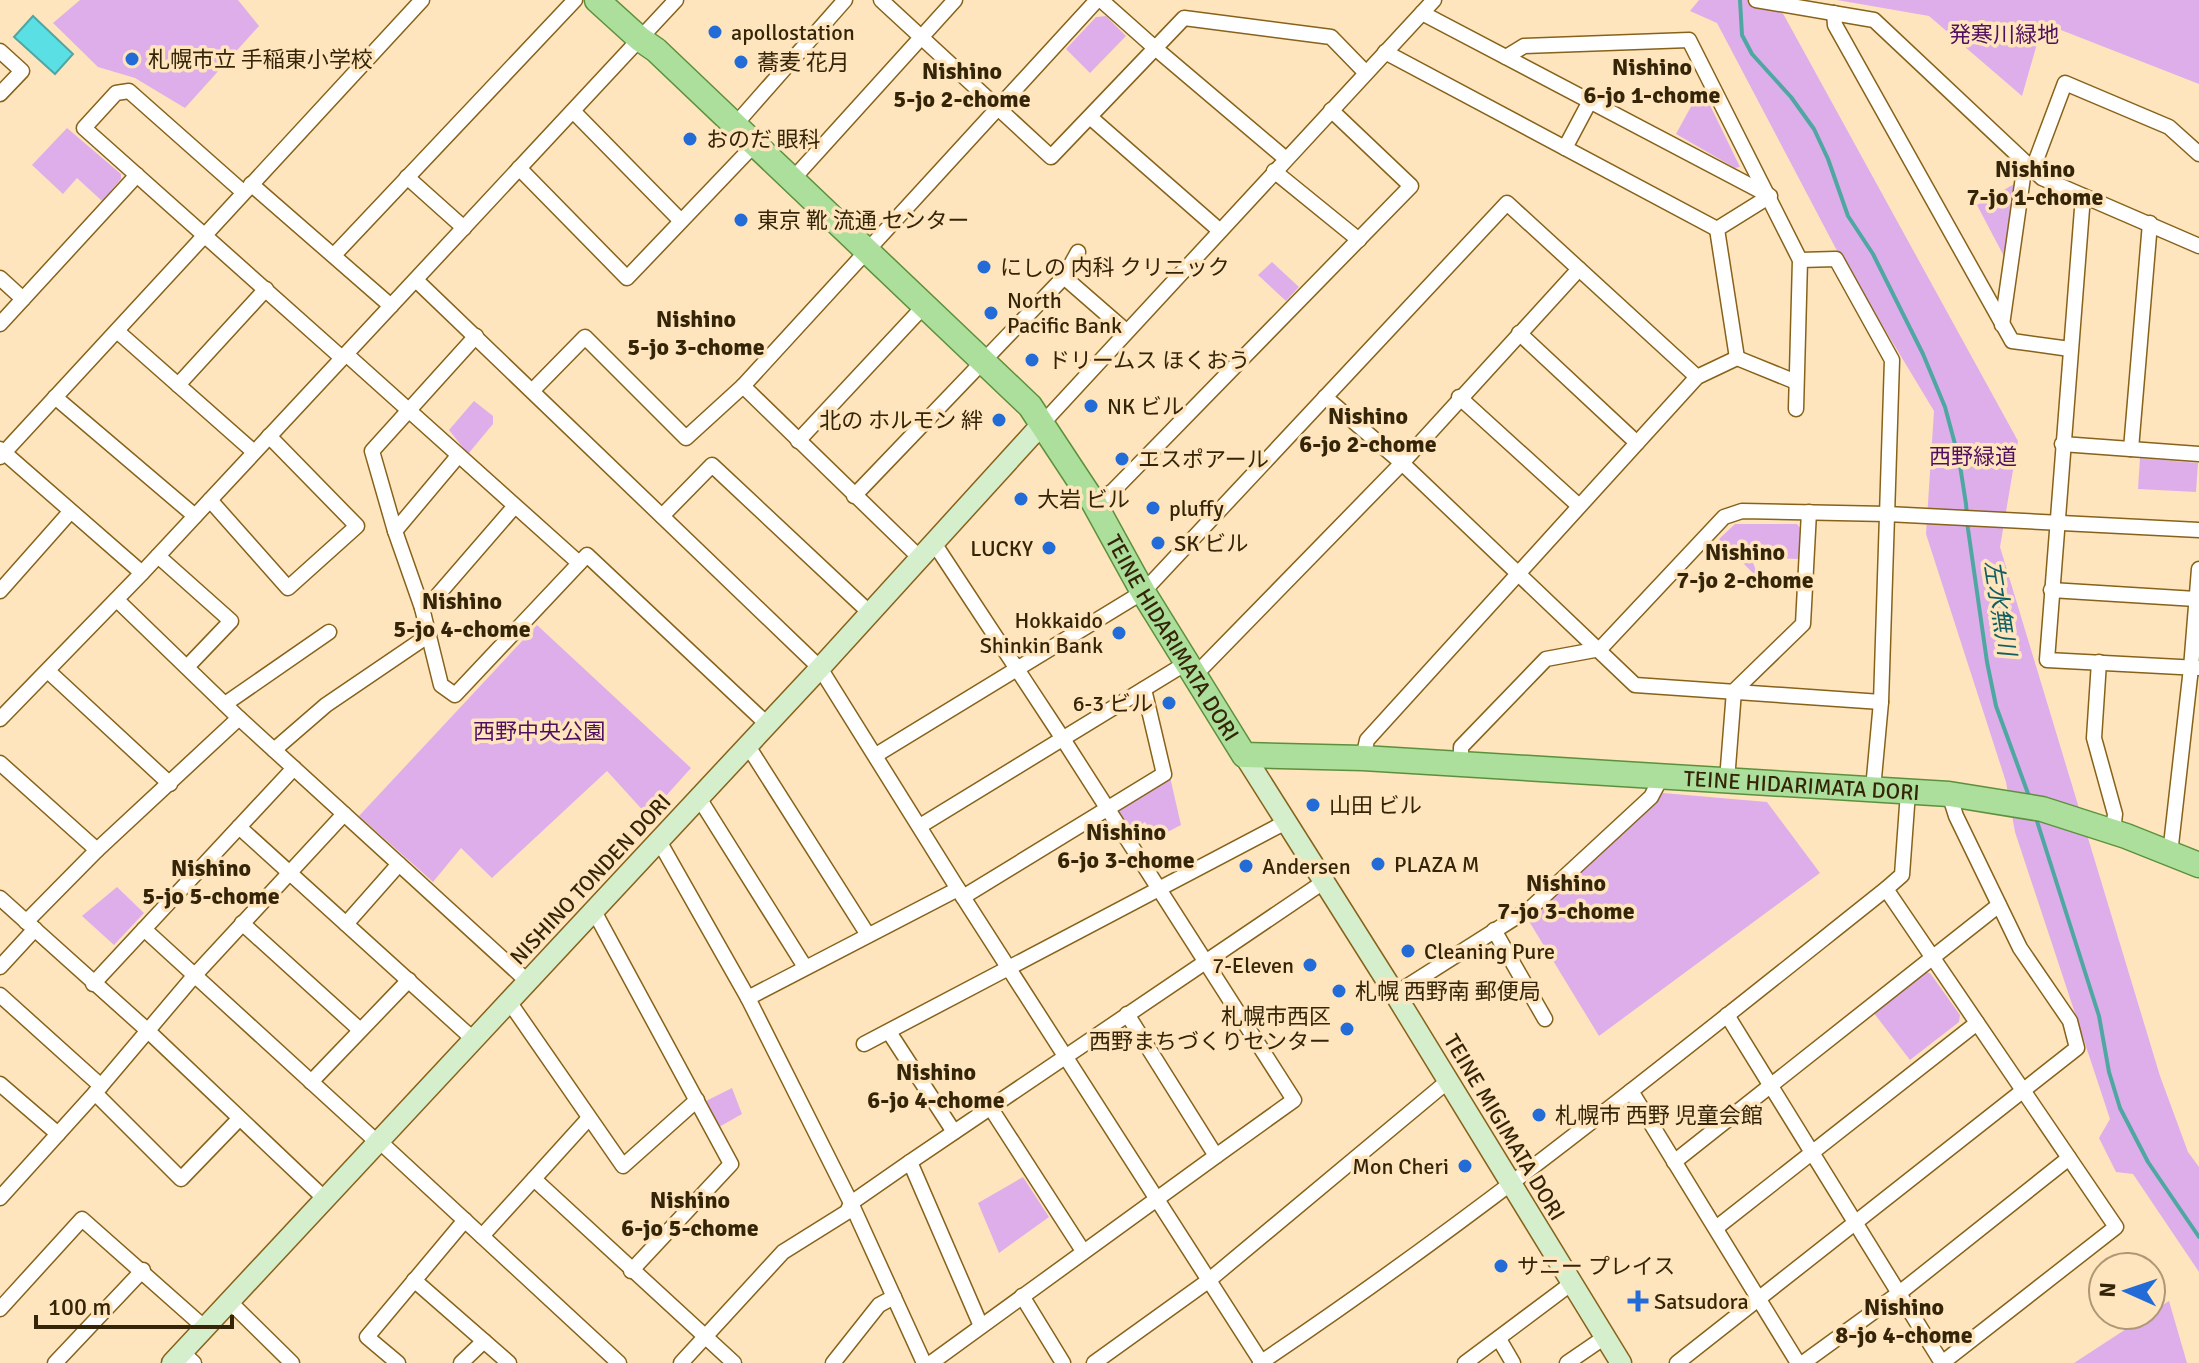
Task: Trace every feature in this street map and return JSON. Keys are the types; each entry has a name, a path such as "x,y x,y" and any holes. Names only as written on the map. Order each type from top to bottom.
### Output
{"main road":[{"name":"TEINE HIDARIMATA DORI","path":"597,0 656,50 1030,406 1094,503 1143,592 1244,755 1363,758 1949,794 2033,808 2113,831 2199,865"}],"street":[{"path":"142,573 1,453 206,236 422,0"},
{"path":"334,255 575,0"},
{"path":"3,709 48,671 117,600 676,0"},
{"path":"881,0 1051,157 1184,18 1331,37 1366,73"},
{"path":"792,180 955,0"},
{"path":"533,390 585,337 686,438 743,386 866,249 1099,0 1286,159"},
{"path":"1041,425 1434,0"},
{"path":"1756,0 1874,20 2042,178 2199,246"},
{"path":"734,126 840,1"},
{"path":"1422,13 1770,196"},
{"path":"1834,13 1835,25 2012,341 2070,349"},
{"path":"1506,57 1524,46 1689,40 1800,260 1796,409"},
{"path":"0,51 22,71 0,94"},
{"path":"1385,52 1717,229"},
{"path":"2002,325 2029,167 2065,83 2169,127 2199,154"},
{"path":"391,306 334,255 129,91 116,93 84,128 579,563"},
{"path":"1565,148 1590,101"},
{"path":"1094,503 1113,491 1411,186 1331,110"},
{"path":"573,111 680,220"},
{"path":"1090,117 1219,230"},
{"path":"519,168 627,278 754,145"},
{"path":"1274,171 1359,240"},
{"path":"0,324 137,175"},
{"path":"407,177 464,228"},
{"path":"1717,229 1770,196"},
{"path":"2083,196 2047,660 2195,668"},
{"path":"876,755 1143,592 1507,203 1697,377"},
{"path":"2131,449 2150,223"},
{"path":"1717,229 1737,358"},
{"path":"854,496 1064,277 1078,252"},
{"path":"1800,260 1836,259 1892,360 1881,702 1873,789"},
{"path":"920,826 1144,689 1192,668 1402,463 1579,269"},
{"path":"1064,277 1126,331"},
{"path":"0,278 23,299"},
{"path":"416,280 820,668 1261,1363 1511,1185 1902,875 1908,792"},
{"path":"178,385 266,289"},
{"path":"798,441 925,305"},
{"path":"117,331 254,452"},
{"path":"1519,333 1637,443"},
{"path":"476,336 372,451 422,608 441,685 455,695 587,555 768,725"},
{"path":"1363,758 1367,740 1697,377 1737,358 1796,382"},
{"path":"743,386 854,496 927,550 1018,670 1294,1100 931,1363"},
{"path":"55,397 195,516"},
{"path":"1325,397 1402,463 1635,685 1881,702"},
{"path":"1459,397 1579,506"},
{"name":"NISHINO TONDEN DORI","path":"183,1359 229,1301 526,980 768,725 1041,425"},
{"path":"210,500 288,588 357,526 269,436"},
{"path":"2062,444 2199,454"},
{"path":"395,531 458,456"},
{"path":"662,516 712,465 870,613"},
{"path":"422,608 430,604 514,507"},
{"path":"1461,764 1461,747 1546,659 1600,649 1724,517 1742,511 1887,514 2199,530"},
{"path":"0,591 70,512"},
{"path":"1727,780 1734,691 1803,624 1809,512"},
{"path":"158,556 231,621 187,667"},
{"path":"2170,854 2195,668 2199,569"},
{"path":"2051,590 2196,599"},
{"path":"117,600 239,718 526,980"},
{"path":"225,704 329,632"},
{"path":"274,750 326,705 429,635"},
{"path":"2099,662 2094,738 2115,814 2113,831"},
{"path":"48,671 170,784"},
{"path":"748,998 868,935 960,893 1164,774 1144,689"},
{"path":"0,967 30,926 97,850 239,718"},
{"path":"748,746 868,935"},
{"name":"TEINE MIGIMATA DORI","path":"1244,755 1325,881 1621,1363"},
{"path":"0,763 97,850"},
{"path":"93,984 294,768"},
{"path":"1395,994 1532,907 1651,797 1661,778"},
{"path":"1677,1363 2077,1048 2070,1021 2020,948 1956,816 1949,794"},
{"path":"699,798 805,967"},
{"path":"3,1188 58,1134 194,976 344,814"},
{"path":"864,1044 1286,822"},
{"path":"239,827 473,1039"},
{"path":"659,841 748,998 851,1203 924,1363"},
{"path":"346,924 399,864"},
{"path":"681,1363 783,1252 847,1212 851,1203 910,1162 1325,881"},
{"path":"1727,1015 1942,1363 2116,1227 1886,889"},
{"path":"0,898 147,1030 324,1198"},
{"path":"1674,1162 1999,905"},
{"path":"594,911 731,1164 631,1271"},
{"path":"242,923 359,1029"},
{"path":"144,929 619,1363"},
{"path":"1494,930 1545,1019"},
{"path":"311,1082 409,980"},
{"path":"0,995 98,1090 181,1179 239,1119"},
{"path":"508,1000 623,1166 697,1100"},
{"path":"1127,1014 1216,1156"},
{"path":"1716,1228 1977,1023"},
{"path":"889,1032 954,1132"},
{"path":"1094,1363 1208,1281 1448,1081"},
{"path":"0,1084 58,1134"},
{"path":"1631,1091 1800,1363 1898,1294 2069,1158"},
{"path":"990,1107 1083,1251"},
{"path":"482,1236 589,1118"},
{"path":"910,1162 981,1326"},
{"path":"534,1179 734,1363"},
{"path":"0,1309 82,1219 205,1328"},
{"path":"398,1363 367,1337 465,1220"},
{"path":"55,1363 143,1270"},
{"path":"414,1280 509,1363"},
{"path":"1465,1363 1572,1283"},
{"path":"1022,1296 1063,1363"},
{"path":"833,1363 879,1305 894,1297"},
{"path":"229,1301 292,1363"},
{"path":"1567,1363 1605,1337"},
{"path":"1499,1339 1513,1363"},
{"path":"461,1363 484,1341"}],"green space":[{"name":"札幌市立 手稲東小学校","path":"80,0 238,0 259,26 185,108 135,78 98,67 53,23"},
{"name":"西野緑道","path":"1699,0 1769,0 1780,8 2018,441 2000,547 2160,1076 2188,1152 2199,1167 2199,1272 2133,1174 2116,1172 2099,1138 2110,1119 2015,832 2006,782 1926,534 1934,411 1835,247 1717,23 1690,11"},
{"name":"発寒川緑地","path":"1837,0 2199,0 2199,84 2043,23 2022,96 1929,16"},
{"path":"1106,16 1126,36 1090,73 1066,49 1096,17"},
{"path":"1699,92 1707,99 1740,167 1735,168 1676,134"},
{"path":"67,128 121,174 121,179 102,201 77,178 63,194 32,165"},
{"path":"2018,182 2007,262 1977,205"},
{"path":"1272,262 1299,287 1286,301 1258,275"},
{"path":"474,401 493,416 493,424 468,454 449,430"},
{"path":"2140,458 2198,463 2196,492 2138,489"},
{"path":"1735,524 1797,524 1800,528 1799,559 1751,557 1759,579 1719,539"},
{"name":"西野中央公園","path":"537,625 691,768 648,816 607,771 492,878 461,848 433,882 359,816"},
{"path":"1170,777 1181,825 1156,838 1145,822 1132,831 1119,812 1120,808"},
{"path":"1663,793 1767,802 1820,873 1599,1036 1527,918"},
{"path":"117,887 144,913 114,945 82,916"},
{"path":"1925,972 1930,973 1960,1015 1959,1022 1910,1060 1873,1012"},
{"path":"732,1088 742,1114 719,1127 706,1101"},
{"path":"1023,1177 1049,1217 999,1253 978,1203"},
{"path":"2167,1302 2187,1363 2074,1363 2123,1331 2167,1331"}],"water":[{"path":"33,16 73,54 55,74 14,37"}],"waterway":[{"name":"左水無川","path":"1740,0 1742,35 1752,54 1791,97 1814,129 1848,216 1873,254 1923,354 1945,407 1959,459 1996,706 2030,799"},
{"name":"左水無川","path":"2036,818 2099,1016 2109,1072 2120,1108 2148,1162 2199,1237"}],"place":[{"name":"apollostation","path":"715,32"},
{"name":"札幌市立 手稲東小学校","path":"132,59"},
{"name":"蕎麦 花月","path":"741,62"},
{"name":"おのだ 眼科","path":"690,139"},
{"name":"東京 靴 流通 センター","path":"741,220"},
{"name":"にしの 内科 クリニック","path":"984,267"},
{"name":"North Pacific Bank","path":"991,313"},
{"name":"ドリームス ほくおう","path":"1032,360"},
{"name":"NK ビル","path":"1091,406"},
{"name":"北の ホルモン 絆","path":"999,420"},
{"name":"エスポアール","path":"1122,459"},
{"name":"大岩 ビル","path":"1021,499"},
{"name":"pluffy","path":"1153,508"},
{"name":"SK ビル","path":"1158,543"},
{"name":"LUCKY","path":"1049,548"},
{"name":"Hokkaido Shinkin Bank","path":"1119,633"},
{"name":"6-3 ビル","path":"1169,703"},
{"name":"山田 ビル","path":"1313,805"},
{"name":"PLAZA M","path":"1378,864"},
{"name":"Andersen","path":"1246,866"},
{"name":"Cleaning Pure","path":"1408,951"},
{"name":"7-Eleven","path":"1310,965"},
{"name":"札幌 西野南 郵便局","path":"1339,991"},
{"name":"札幌市西区 西野まちづくりセンター","path":"1347,1029"},
{"name":"札幌市 西野 児童会館","path":"1539,1115"},
{"name":"Mon Cheri","path":"1465,1166"},
{"name":"サニー プレイス","path":"1501,1266"},
{"name":"Satsudora","path":"1638,1301"}],"district":[{"name":"Nishino 6-jo 1-chome","path":"1652,81"},
{"name":"Nishino 5-jo 2-chome","path":"962,85"},
{"name":"Nishino 7-jo 1-chome","path":"2035,183"},
{"name":"Nishino 5-jo 3-chome","path":"696,333"},
{"name":"Nishino 6-jo 2-chome","path":"1368,430"},
{"name":"Nishino 7-jo 2-chome","path":"1745,566"},
{"name":"Nishino 5-jo 4-chome","path":"462,615"},
{"name":"Nishino 6-jo 3-chome","path":"1126,846"},
{"name":"Nishino 5-jo 5-chome","path":"211,882"},
{"name":"Nishino 7-jo 3-chome","path":"1566,897"},
{"name":"Nishino 6-jo 4-chome","path":"936,1086"},
{"name":"Nishino 6-jo 5-chome","path":"690,1214"},
{"name":"Nishino 8-jo 4-chome","path":"1904,1321"}]}
